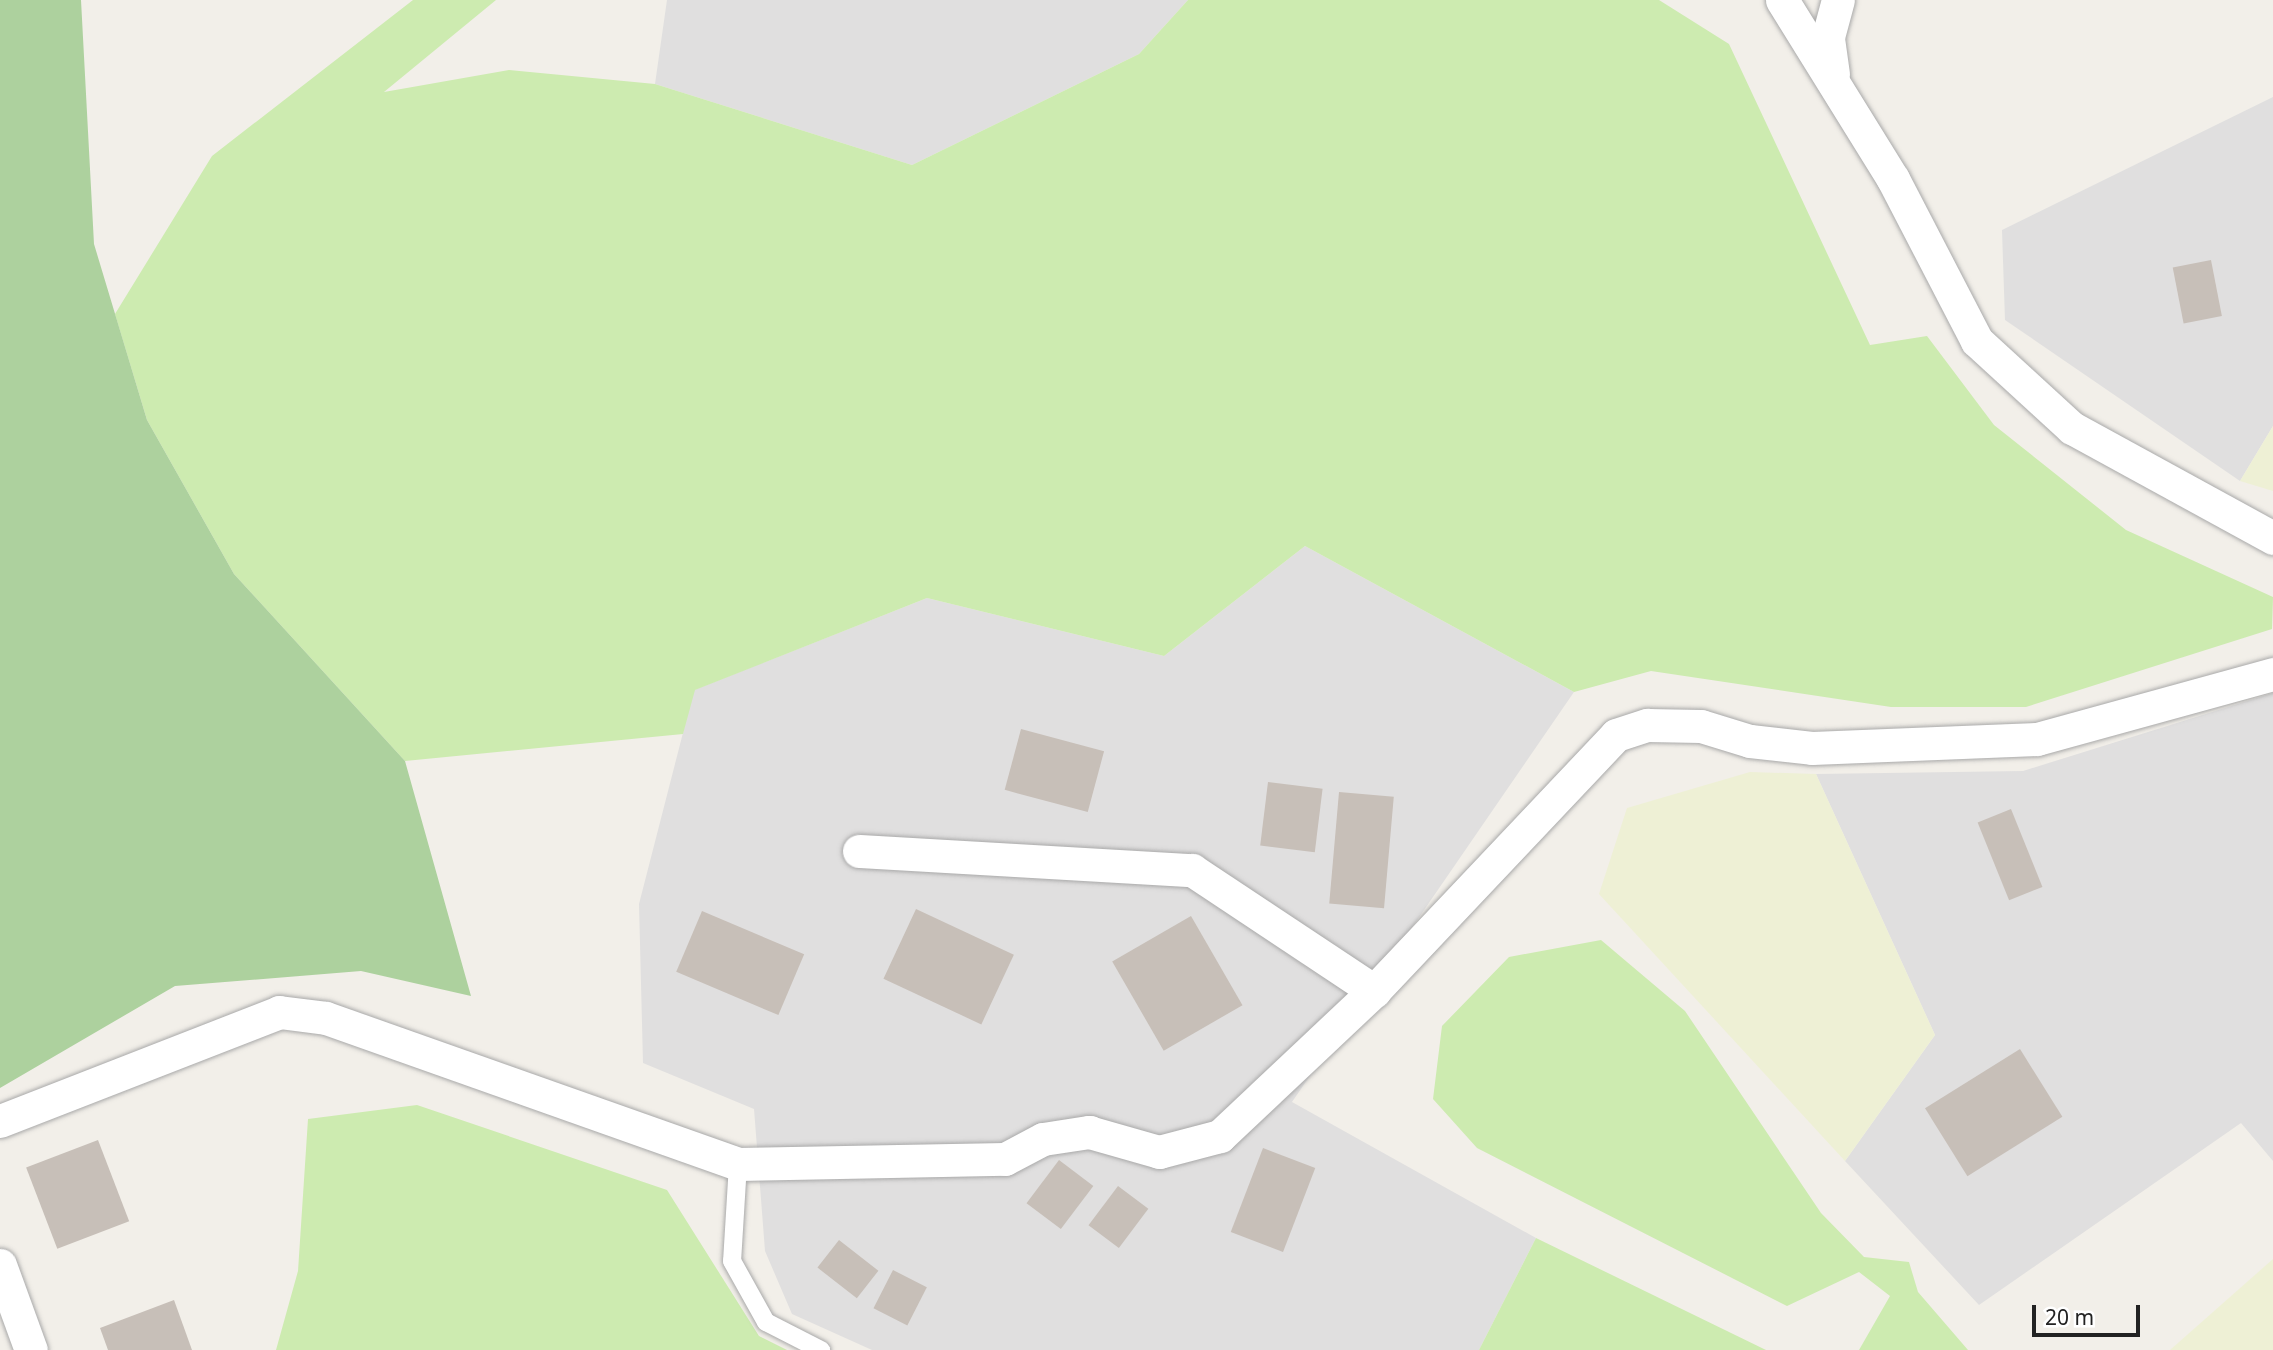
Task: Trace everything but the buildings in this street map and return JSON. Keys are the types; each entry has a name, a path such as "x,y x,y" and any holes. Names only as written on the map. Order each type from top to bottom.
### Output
{"street":[{"path":"1838,0 1828,37 1840,93"},
{"path":"1784,6 1840,93 1977,341 2071,428 2273,538"},
{"path":"0,1121 279,1012 326,1018 738,1164 1005,1159 1044,1139 1089,1132 1159,1152 1220,1136 1374,991 1616,735 1647,725 1702,726 1750,741 1812,748 2038,739 2273,674"},
{"path":"859,851 1192,870 1374,991"},
{"path":"0,1265 31,1350"}],"lane":[{"path":"738,1164 732,1261 766,1322 821,1350"}],"shaded area":[{"path":"667,0 1188,0 1139,54 912,165 655,84"},
{"path":"2273,97 2273,426 2240,481 2005,320 2002,230"},
{"path":"1305,546 1574,692 1292,1102 1536,1238 1479,1350 872,1350 792,1314 765,1251 754,1109 643,1063 639,904 694,690 927,598 1164,656"},
{"path":"2273,693 2273,1161 2241,1123 1979,1305 1845,1161 1935,1035 1816,774 2023,771"}],"green space":[{"path":"0,0 81,0 94,244 147,420 234,574 405,761 471,996 361,971 175,986 0,1088"},
{"path":"413,0 496,0 384,92 509,70 655,84 912,165 1139,54 1188,0 1659,0 1729,44 1870,345 1927,336 1994,425 2126,530 2273,597 2272,629 2026,707 1891,707 1651,671 1574,692 1305,546 1164,656 927,598 695,690 683,734 405,761 234,574 147,420 115,314 212,156"},
{"path":"2273,426 2273,491 2240,481"},
{"path":"1750,772 1816,774 1935,1035 1845,1161 1599,894 1627,808"},
{"path":"1601,940 1685,1011 1821,1213 1864,1257 1909,1262 1918,1292 1968,1350 1859,1350 1890,1296 1859,1272 1787,1306 1477,1148 1433,1099 1442,1026 1509,957"},
{"path":"417,1105 667,1190 759,1336 787,1350 276,1350 298,1271 308,1119"},
{"path":"1536,1238 1766,1350 1479,1350"},
{"path":"2273,1259 2273,1350 2170,1350"}]}
